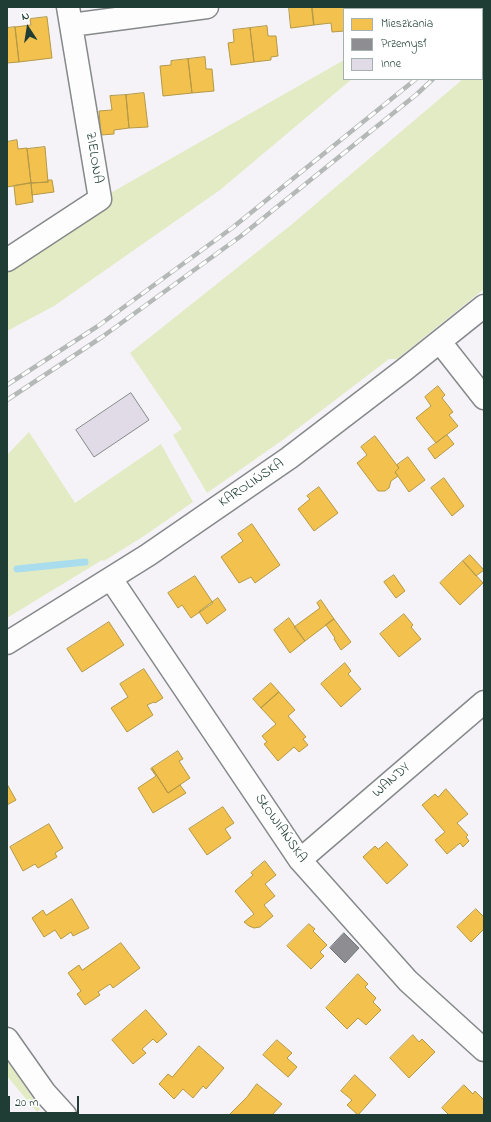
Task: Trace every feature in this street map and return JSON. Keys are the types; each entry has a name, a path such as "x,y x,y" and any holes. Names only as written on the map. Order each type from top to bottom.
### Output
{"street":[{"path":"70,16 207,7"},
{"name":"ZIELONA","path":"7,260 100,199 70,16"},
{"name":"KAROLIŃSKA","path":"7,643 148,555 289,458 440,342 484,306"},
{"path":"440,342 484,398"},
{"name":"SŁOWIAŃSKA","path":"111,579 300,860 408,981 484,1050"},
{"name":"WANDY","path":"300,860 484,702"},
{"path":"7,1039 45,1093 65,1115"}],"green space":[{"path":"484,59 484,289 397,359 389,359 284,439 207,493 173,435 182,429 130,353 291,225 462,80 483,80"},
{"path":"343,61 343,80 351,80 220,190 54,306 7,331 7,252"},
{"path":"29,432 75,503 161,444 193,502 144,536 104,561 102,560 7,618 7,455"},
{"path":"7,1060 40,1109 37,1112 7,1076"}],"building: Mieszkania":[{"path":"289,7 312,7 314,25 291,28"},
{"path":"312,7 346,7 343,8 343,31 332,32 331,23 314,25"},
{"path":"47,17 52,58 19,62 15,27 31,25 30,19"},
{"path":"267,26 268,36 276,36 278,56 271,57 271,60 254,62 250,28"},
{"path":"15,27 19,62 7,63 7,28"},
{"path":"250,28 254,62 231,65 228,43 234,42 233,30"},
{"path":"205,57 206,69 212,69 214,91 192,93 188,59"},
{"path":"188,59 192,93 163,96 160,66 171,65 171,61"},
{"path":"144,93 148,127 129,128 126,95"},
{"path":"126,95 129,128 114,130 114,134 101,135 99,111 112,110 110,96"},
{"path":"17,140 18,149 27,148 31,183 7,187 7,142"},
{"path":"45,147 48,182 31,183 27,149"},
{"path":"48,180 52,180 54,192 32,195 31,183 48,182"},
{"path":"31,183 33,202 16,205 14,186"},
{"path":"438,386 445,395 442,398 453,412 449,415 458,426 436,443 416,418 431,406 425,397"},
{"path":"447,435 454,444 435,459 428,449"},
{"path":"375,436 399,468 395,472 398,476 391,481 389,488 385,491 378,491 357,463 367,455 361,447"},
{"path":"408,457 425,480 409,492 395,472 399,468 397,465"},
{"path":"444,478 464,506 452,516 431,488"},
{"path":"319,487 338,513 314,531 298,509 310,499 307,496"},
{"path":"252,524 280,565 255,583 251,577 239,583 221,557 243,541 238,534"},
{"path":"470,555 484,570 476,576 463,561"},
{"path":"463,561 483,583 460,605 440,583"},
{"path":"394,575 405,591 396,598 384,582"},
{"path":"195,576 213,603 191,618 182,605 178,608 168,593"},
{"path":"218,598 226,610 207,624 199,612"},
{"path":"321,600 334,619 305,641 294,627 320,608 317,603"},
{"path":"404,614 413,625 411,627 421,639 399,657 380,634"},
{"path":"289,618 305,641 290,653 274,630"},
{"path":"334,619 351,642 341,650 326,625"},
{"path":"109,622 124,645 82,672 67,649"},
{"path":"345,663 351,671 348,674 361,689 341,707 321,684"},
{"path":"144,669 163,698 155,703 154,702 147,705 153,715 127,732 111,708 128,697 120,684"},
{"path":"271,683 279,692 261,708 253,699"},
{"path":"279,692 295,710 288,716 306,737 303,739 308,745 299,752 294,747 278,761 264,744 267,742 262,736 276,724 261,708"},
{"path":"178,751 183,759 179,761 190,778 168,793 152,768"},
{"path":"152,768 168,793 180,785 186,793 153,813 138,788 156,776 151,769"},
{"path":"7,784 16,800 7,805"},
{"path":"446,789 468,814 457,823 468,835 466,837 469,841 463,847 460,843 447,854 435,840 445,832 422,805 435,794 438,797"},
{"path":"223,807 234,823 225,829 231,838 207,855 189,829"},
{"path":"49,824 63,848 55,853 57,857 38,868 35,864 23,871 10,847"},
{"path":"387,842 408,865 387,884 363,857 375,846 378,849"},
{"path":"265,861 276,875 265,884 275,896 264,905 273,916 260,927 254,928 244,922 254,914 235,891 253,875 251,873"},
{"path":"72,899 89,928 73,936 71,932 61,939 55,930 44,937 32,918 43,910 46,915"},
{"path":"476,909 484,917 484,929 471,942 457,927"},
{"path":"309,924 315,929 313,931 327,945 320,952 324,956 311,969 287,946"},
{"path":"121,943 140,968 113,988 110,984 98,992 100,995 85,1005 77,994 81,991 68,973 79,965 82,970"},
{"path":"358,974 368,984 365,987 376,998 373,1002 381,1010 366,1025 358,1018 347,1029 326,1008"},
{"path":"146,1010 167,1034 157,1043 153,1039 142,1049 146,1053 133,1064 112,1040"},
{"path":"413,1035 419,1042 422,1039 435,1052 409,1078 390,1058"},
{"path":"277,1040 292,1053 287,1058 297,1067 288,1077 263,1055"},
{"path":"199,1046 224,1068 206,1089 203,1086 193,1098 183,1089 174,1099 159,1084 168,1074 172,1077"},
{"path":"355,1075 376,1095 358,1115 347,1105 352,1100 341,1091"},
{"path":"257,1084 282,1104 272,1115 229,1115 247,1097"},
{"path":"464,1085 473,1094 475,1091 484,1100 484,1115 449,1115 442,1108"}],"building: Przemysł":[{"path":"344,933 359,948 345,963 330,948"}],"building: Inne":[{"path":"131,393 149,420 94,457 76,430"}],"waterway":[{"path":"17,569 85,562"}],"railway":[{"path":"7,385 98,326 232,228 415,80"},
{"path":"7,400 102,337 241,236 417,94 432,80"}]}
